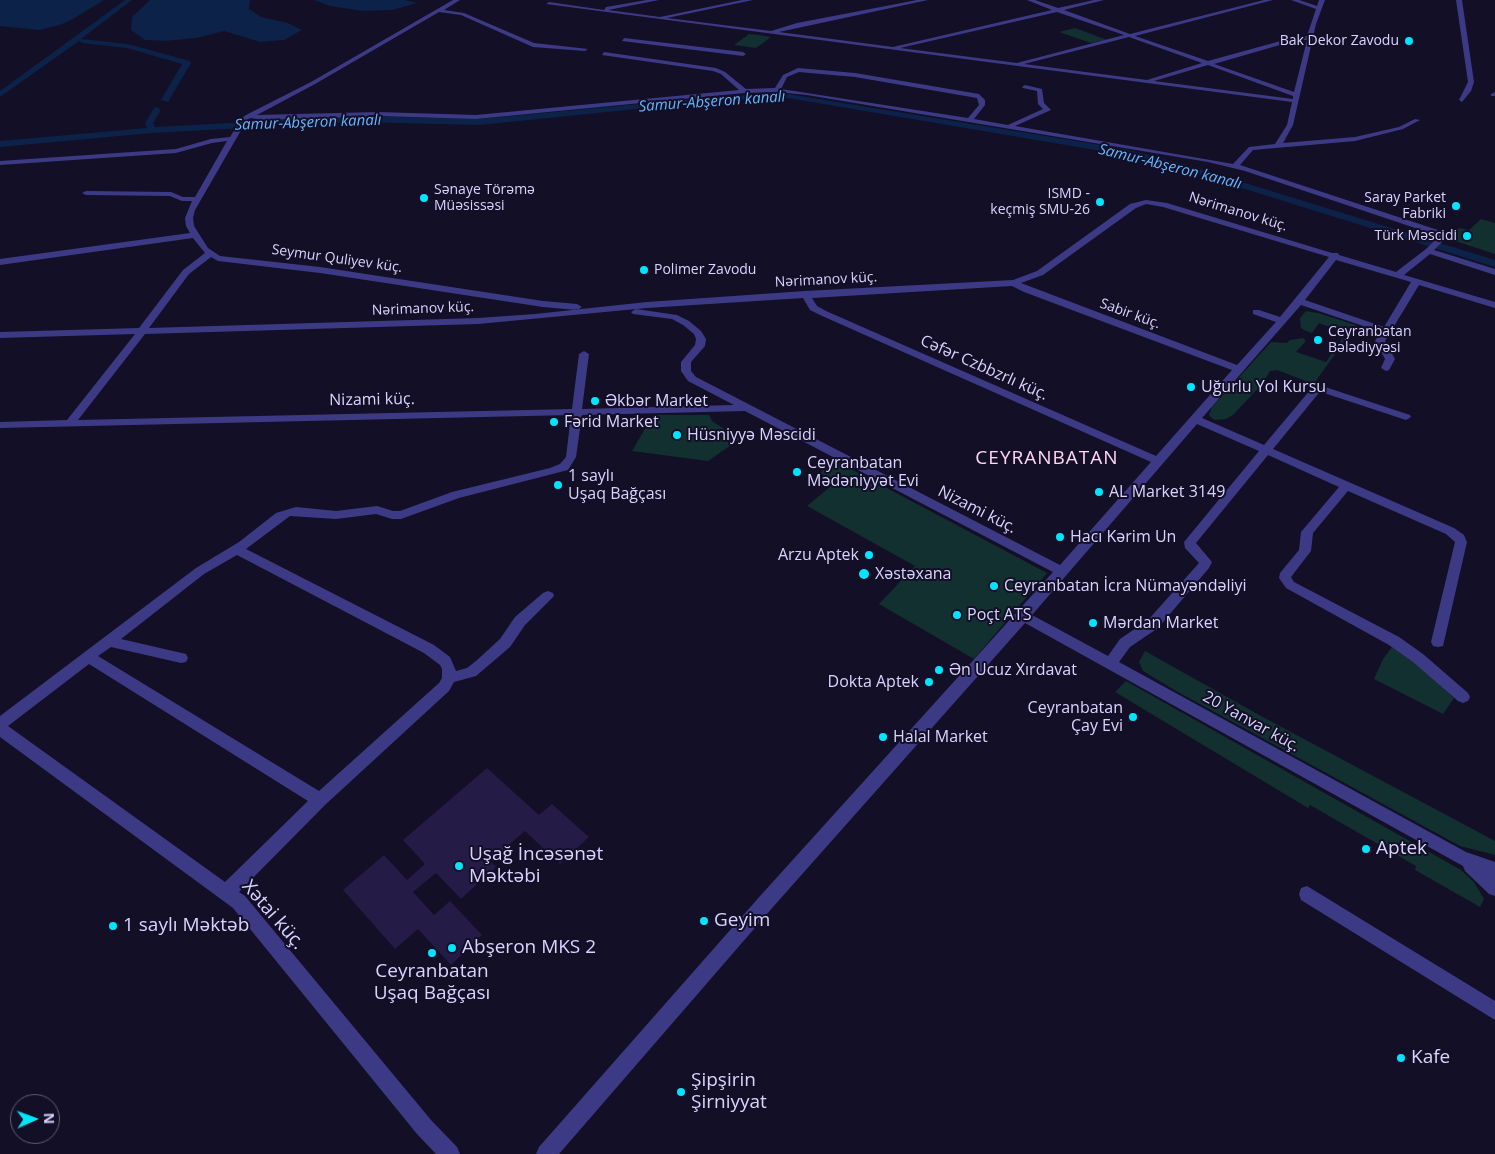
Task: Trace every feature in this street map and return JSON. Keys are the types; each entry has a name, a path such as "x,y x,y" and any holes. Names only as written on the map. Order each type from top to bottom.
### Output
{"street":[{"path":"70,423 186,272 198,261 210,254 195,235 188,218 241,121 313,83 458,0"},
{"path":"569,0 549,4 1149,82 1296,98"},
{"path":"597,11 656,0"},
{"path":"653,19 750,0"},
{"path":"769,34 797,26 925,0"},
{"path":"1030,0 1296,98"},
{"path":"889,49 1101,0"},
{"path":"1017,65 1270,0"},
{"path":"1294,0 1319,8"},
{"path":"1278,145 1290,125 1322,0"},
{"path":"1459,0 1470,75 1470,87 1462,100"},
{"path":"440,11 462,14 534,45 585,49"},
{"path":"1149,82 1154,78 1297,38 1311,38"},
{"path":"624,40 743,54"},
{"path":"654,50 660,45"},
{"path":"700,55 706,50"},
{"path":"604,54 669,64 687,64 719,70 744,91"},
{"path":"643,59 648,54"},
{"path":"687,64 694,59"},
{"path":"777,90 785,76 798,70 855,75 979,96 982,100 982,105 970,120"},
{"path":"1009,127 1048,110 1041,104 1040,90 1025,87"},
{"path":"248,116 265,118 378,114 494,116 744,91 777,90 864,102 1153,150 1234,166 1444,235 1429,251 1399,274"},
{"path":"864,102 871,94"},
{"path":"1234,166 1251,148 1335,142 1375,135 1401,128 1417,120"},
{"path":"1358,128 1375,135"},
{"path":"0,163 176,150 211,141 231,139"},
{"path":"86,193 171,194 182,199 198,199"},
{"name":"Nərimanov küç.","path":"0,335 478,321 805,294 1014,283 1040,274 1133,206 1146,202 1164,205 1335,255 1495,305"},
{"path":"0,262 195,235"},
{"path":"1429,251 1495,272"},
{"name":"Seymur Quliyev küç.","path":"210,254 223,258 320,270 544,304 603,310"},
{"path":"546,1154 767,901 1023,616 1238,368 1299,302 1335,255"},
{"path":"1386,368 1390,359 1380,342 1417,280"},
{"name":"Sabir küç.","path":"1014,283 1027,290 1238,368"},
{"name":"Cəfər Czbbzrlı küç.","path":"805,294 813,308 824,314 1158,461"},
{"path":"1299,302 1386,330"},
{"name":"Nizami küç.","path":"603,310 660,314 674,317 686,323 698,333 701,339 700,346 686,362 686,371 692,379 744,408 1061,571"},
{"path":"1256,312 1282,321"},
{"path":"0,724 200,571 236,549 288,512 296,510 336,515 377,510 392,515 401,515 456,495 553,471 568,463 571,457 584,354"},
{"path":"1110,664 1125,643 1153,624 1205,565 1206,562 1192,549 1190,542 1315,391 1319,389 1406,417"},
{"name":"Nizami küç.","path":"0,425 744,408"},
{"path":"1195,419 1450,531 1460,538 1462,542 1438,642"},
{"path":"1346,486 1307,532 1305,551 1286,573 1285,578 1290,584 1394,641 1418,658 1463,697"},
{"path":"227,892 320,800 444,687 449,678 449,668 445,662 429,649 236,549"},
{"path":"449,678 471,672 481,665 505,644 520,621 548,596"},
{"name":"20 Yanvar küç.","path":"1023,616 1461,858"},
{"path":"109,641 182,658"},
{"path":"90,657 320,800"},
{"name":"Xətai küç.","path":"0,729 227,892 248,912 424,1127 450,1154"},
{"path":"1461,858 1495,870"},
{"path":"1461,858 1495,888"},
{"path":"1307,894 1495,1011"}],"green space":[{"path":"1075,28 1107,40 1091,43 1059,32"},
{"path":"749,34 771,37 756,48 734,45"},
{"path":"1481,219 1495,223 1495,254 1449,239 1459,228 1469,230"},
{"path":"1306,311 1356,325 1315,382 1311,383 1277,370 1270,371 1262,384 1234,414 1226,419 1214,420 1209,415 1212,407 1271,342 1287,343 1290,340 1303,338 1306,341 1296,352 1326,362 1346,333 1319,323 1312,333 1304,330 1301,328 1300,318"},
{"path":"653,415 709,415 712,421 740,439 708,461 632,451"},
{"path":"834,460 1047,573 974,659 879,604 915,566 807,506 836,482 820,473"},
{"path":"1392,647 1409,657 1454,698 1443,714 1374,679 1383,659"},
{"path":"1145,651 1261,716 1495,841 1495,855 1460,846 1176,691 1143,671 1139,662"},
{"path":"1126,681 1461,870 1474,882 1484,899 1480,907 1415,870 1416,866 1310,805 1308,808 1115,692"}],"water":[{"path":"0,0 104,0 60,25 39,30 0,26"},
{"path":"150,0 250,0 249,9 261,17 288,23 302,30 284,40 260,42 224,31 196,38 165,41 145,40 131,30 132,17"},
{"path":"314,0 405,0 417,3 393,10 363,11 330,6"}],"building":[{"name":"Uşağ İncəsənət Məktəbi","path":"487,768 539,815 552,804 589,837 560,864 525,831 490,861 496,867 461,899 436,873 413,892 434,915 450,901 482,935 451,965 418,929 395,949 343,890 384,855 407,880 425,864 403,840"}],"waterway":[{"name":"Samur-Abşeron kanalı","path":"0,95 129,0"},
{"path":"82,41 128,46 187,63 165,100"},
{"name":"Samur-Abşeron kanalı","path":"152,130 355,119 480,122 724,98 788,96 1125,152 1184,167 1495,264"},
{"path":"152,130 149,123 157,110"},
{"name":"Samur-Abşeron kanalı","path":"0,144 152,130"}],"place":[{"name":"Bak Dekor Zavodu","path":"1409,41"},
{"name":"Sənaye Törəmə Müəsissəsi","path":"424,198"},
{"name":"ISMD - keçmiş SMU-26","path":"1100,202"},
{"name":"Saray Parket Fabriki","path":"1456,206"},
{"name":"Türk Məscidi","path":"1467,236"},
{"name":"Polimer Zavodu","path":"644,270"},
{"name":"Ceyranbatan Bələdiyyəsi","path":"1318,340"},
{"name":"Uğurlu Yol Kursu","path":"1191,387"},
{"name":"Əkbər Market","path":"595,401"},
{"name":"Fərid Market","path":"554,422"},
{"name":"Hüsniyyə Məscidi","path":"677,435"},
{"name":"Ceyranbatan Mədəniyyət Evi","path":"797,472"},
{"name":"1 saylı Uşaq Bağçası","path":"558,485"},
{"name":"AL Market 3149","path":"1099,492"},
{"name":"Hacı Kərim Un","path":"1060,537"},
{"name":"Arzu Aptek","path":"869,555"},
{"name":"Xəstəxana","path":"864,574"},
{"name":"Ceyranbatan İcra Nümayəndəliyi","path":"994,586"},
{"name":"Poçt ATS","path":"957,615"},
{"name":"Mərdan Market","path":"1093,623"},
{"name":"Ən Ucuz Xırdavat","path":"939,670"},
{"name":"Dokta Aptek","path":"929,682"},
{"name":"Ceyranbatan Çay Evi","path":"1133,717"},
{"name":"Halal Market","path":"883,737"},
{"name":"Aptek","path":"1366,849"},
{"name":"Uşağ İncəsənət Məktəbi","path":"459,866"},
{"name":"Geyim","path":"704,921"},
{"name":"1 saylı Məktəb","path":"113,926"},
{"name":"Abşeron MKS 2","path":"452,948"},
{"name":"Ceyranbatan Uşaq Bağçası","path":"432,953"},
{"name":"Kafe","path":"1401,1058"},
{"name":"Şipşirin Şirniyyat","path":"681,1092"}],"district":[{"name":"CEYRANBATAN","path":"1047,459"}]}
